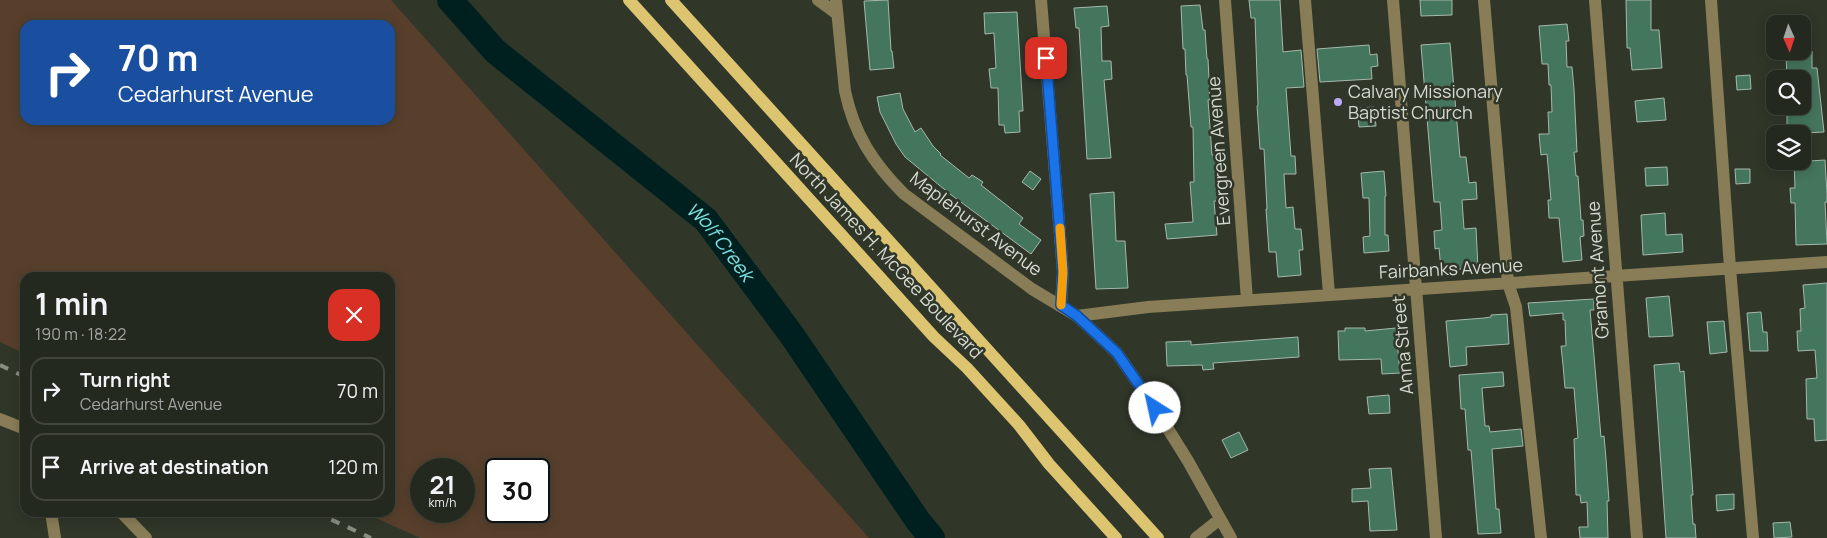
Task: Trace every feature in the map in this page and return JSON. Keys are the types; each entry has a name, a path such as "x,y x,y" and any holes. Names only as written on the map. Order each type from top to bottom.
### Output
{"main road":[{"name":"North James H. McGee Boulevard","path":"629,0 934,337 967,368 1019,425 1049,464 1116,538"},
{"name":"North James H. McGee Boulevard","path":"671,0 1158,538"}],"street":[{"path":"818,0 837,14"},
{"name":"Maplehurst Avenue","path":"836,0 848,104 860,137 873,160 904,194 1032,289 1077,316 1117,353 1155,408 1188,461 1230,538"},
{"path":"1042,0 1063,272 1061,305"},
{"name":"Evergreen Avenue","path":"1225,0 1247,300"},
{"path":"1305,0 1329,294"},
{"name":"Anna Street","path":"1393,0 1436,538"},
{"path":"1484,0 1508,283 1516,308 1540,538"},
{"name":"Gramont Avenue","path":"1595,0 1637,538"},
{"path":"1712,0 1730,268 1753,538"},
{"name":"Fairbanks Avenue","path":"1077,316 1148,307 1827,262"},
{"path":"0,418 20,427"},
{"path":"52,517 55,538"},
{"path":"126,517 146,538"},
{"path":"1196,538 1220,518"}],"shaded area":[{"path":"0,0 391,0 869,538 420,538 374,517 395,517 395,272 20,272 20,352 0,342"}],"building":[{"path":"888,0 894,68 870,70 864,1"},
{"path":"1249,0 1280,0 1283,52 1301,50 1304,87 1286,88 1291,156 1295,156 1296,174 1284,174 1286,208 1293,207 1295,229 1301,229 1303,250 1299,250 1301,275 1278,277 1276,252 1269,252 1264,149 1260,149 1257,106 1255,18 1251,18"},
{"path":"1420,0 1452,0 1452,15 1421,16"},
{"path":"1626,0 1651,0 1651,30 1659,30 1662,68 1632,70 1630,48 1627,48"},
{"path":"1200,5 1208,59 1210,100 1208,100 1212,155 1217,155 1219,181 1219,201 1214,201 1217,235 1167,239 1165,224 1193,222 1190,182 1194,182 1193,127 1191,127 1185,49 1183,49 1181,6"},
{"path":"1107,6 1109,26 1101,27 1102,61 1111,61 1112,79 1104,80 1111,158 1087,159 1079,28 1076,28 1074,8"},
{"path":"1017,12 1023,111 1019,111 1020,132 1005,133 1004,125 999,125 998,88 991,88 989,69 996,68 994,33 985,34 984,13"},
{"path":"1567,24 1569,41 1566,41 1567,67 1572,67 1577,152 1574,152 1584,236 1580,237 1582,260 1563,262 1559,218 1549,218 1548,200 1551,200 1547,154 1541,155 1539,134 1549,134 1548,112 1552,112 1548,64 1542,64 1539,26"},
{"path":"1450,43 1460,157 1466,157 1469,183 1476,182 1477,199 1462,200 1464,229 1476,228 1478,268 1441,270 1439,248 1435,249 1434,231 1442,230 1440,202 1434,202 1421,45"},
{"path":"1369,45 1370,55 1377,54 1378,66 1371,67 1372,79 1320,82 1317,49"},
{"path":"1812,51 1812,68 1817,68 1824,132 1811,133 1811,125 1787,125 1787,115 1811,115 1811,70 1787,70 1786,60 1811,60"},
{"path":"1750,75 1751,89 1737,90 1736,76"},
{"path":"900,93 903,109 915,132 921,128 940,155 969,178 972,175 983,182 981,185 1023,218 1019,224 1041,240 1031,254 950,194 905,157 896,144 880,112 877,97"},
{"path":"1664,98 1666,120 1637,122 1635,101"},
{"path":"1374,107 1376,126 1359,127 1357,108"},
{"path":"1825,160 1827,244 1796,245 1795,203 1791,203 1790,188 1795,188 1794,170 1811,170 1811,161"},
{"path":"1667,167 1668,185 1646,186 1645,168"},
{"path":"1735,169 1750,169 1750,183 1736,184"},
{"path":"1030,171 1041,179 1033,190 1022,182"},
{"path":"1384,171 1386,196 1385,235 1388,235 1389,251 1364,253 1363,237 1370,236 1369,198 1363,198 1361,173"},
{"path":"1114,192 1116,241 1125,241 1128,288 1096,289 1090,194"},
{"path":"1665,213 1666,235 1682,234 1683,252 1643,255 1641,215"},
{"path":"1827,283 1827,440 1815,441 1814,419 1807,419 1806,379 1817,378 1815,350 1798,351 1797,331 1801,331 1800,309 1805,308 1803,285"},
{"path":"1669,296 1673,336 1649,337 1646,298"},
{"path":"1594,299 1594,310 1590,310 1601,437 1604,436 1606,459 1609,501 1607,501 1608,538 1580,538 1579,527 1588,527 1587,502 1581,503 1580,495 1576,495 1574,439 1578,438 1574,388 1565,388 1561,346 1566,346 1565,320 1563,320 1563,313 1530,316 1528,303"},
{"path":"1761,312 1763,332 1767,332 1768,351 1750,351 1747,313"},
{"path":"1507,314 1509,344 1466,347 1467,365 1450,367 1446,321"},
{"path":"1724,321 1727,352 1710,354 1707,322"},
{"path":"1345,328 1365,328 1365,331 1396,328 1400,373 1382,374 1381,359 1339,360 1338,331 1345,331"},
{"path":"1298,337 1299,357 1213,363 1214,369 1203,370 1202,365 1167,366 1166,342 1191,341 1191,345"},
{"path":"1679,363 1680,372 1684,371 1693,495 1691,495 1693,524 1695,524 1696,538 1666,538 1654,365"},
{"path":"1503,372 1504,386 1482,388 1485,426 1489,426 1490,432 1521,429 1523,446 1492,449 1496,509 1499,509 1501,533 1478,534 1471,450 1468,450 1465,409 1461,409 1459,375"},
{"path":"1389,395 1390,413 1369,414 1367,397"},
{"path":"1239,432 1248,450 1231,458 1222,440"},
{"path":"1391,468 1397,530 1370,531 1368,501 1352,502 1352,489 1371,488 1369,469"},
{"path":"1734,494 1734,509 1717,511 1716,495"},
{"path":"1790,522 1792,537 1774,538 1773,523"}],"waterway":[{"name":"Wolf Creek","path":"450,0 495,51 706,220 791,334 918,521 932,538"}],"railway":[{"path":"0,365 20,375"},
{"path":"326,517 371,538"}],"slow traffic":[{"path":"1060,228 1063,272 1061,305"}],"place":[{"name":"Calvary Missionary Baptist Church","path":"1338,102"}],"route":[{"path":"1046,58 1063,272 1061,305 1077,316 1117,353 1155,408"}]}
